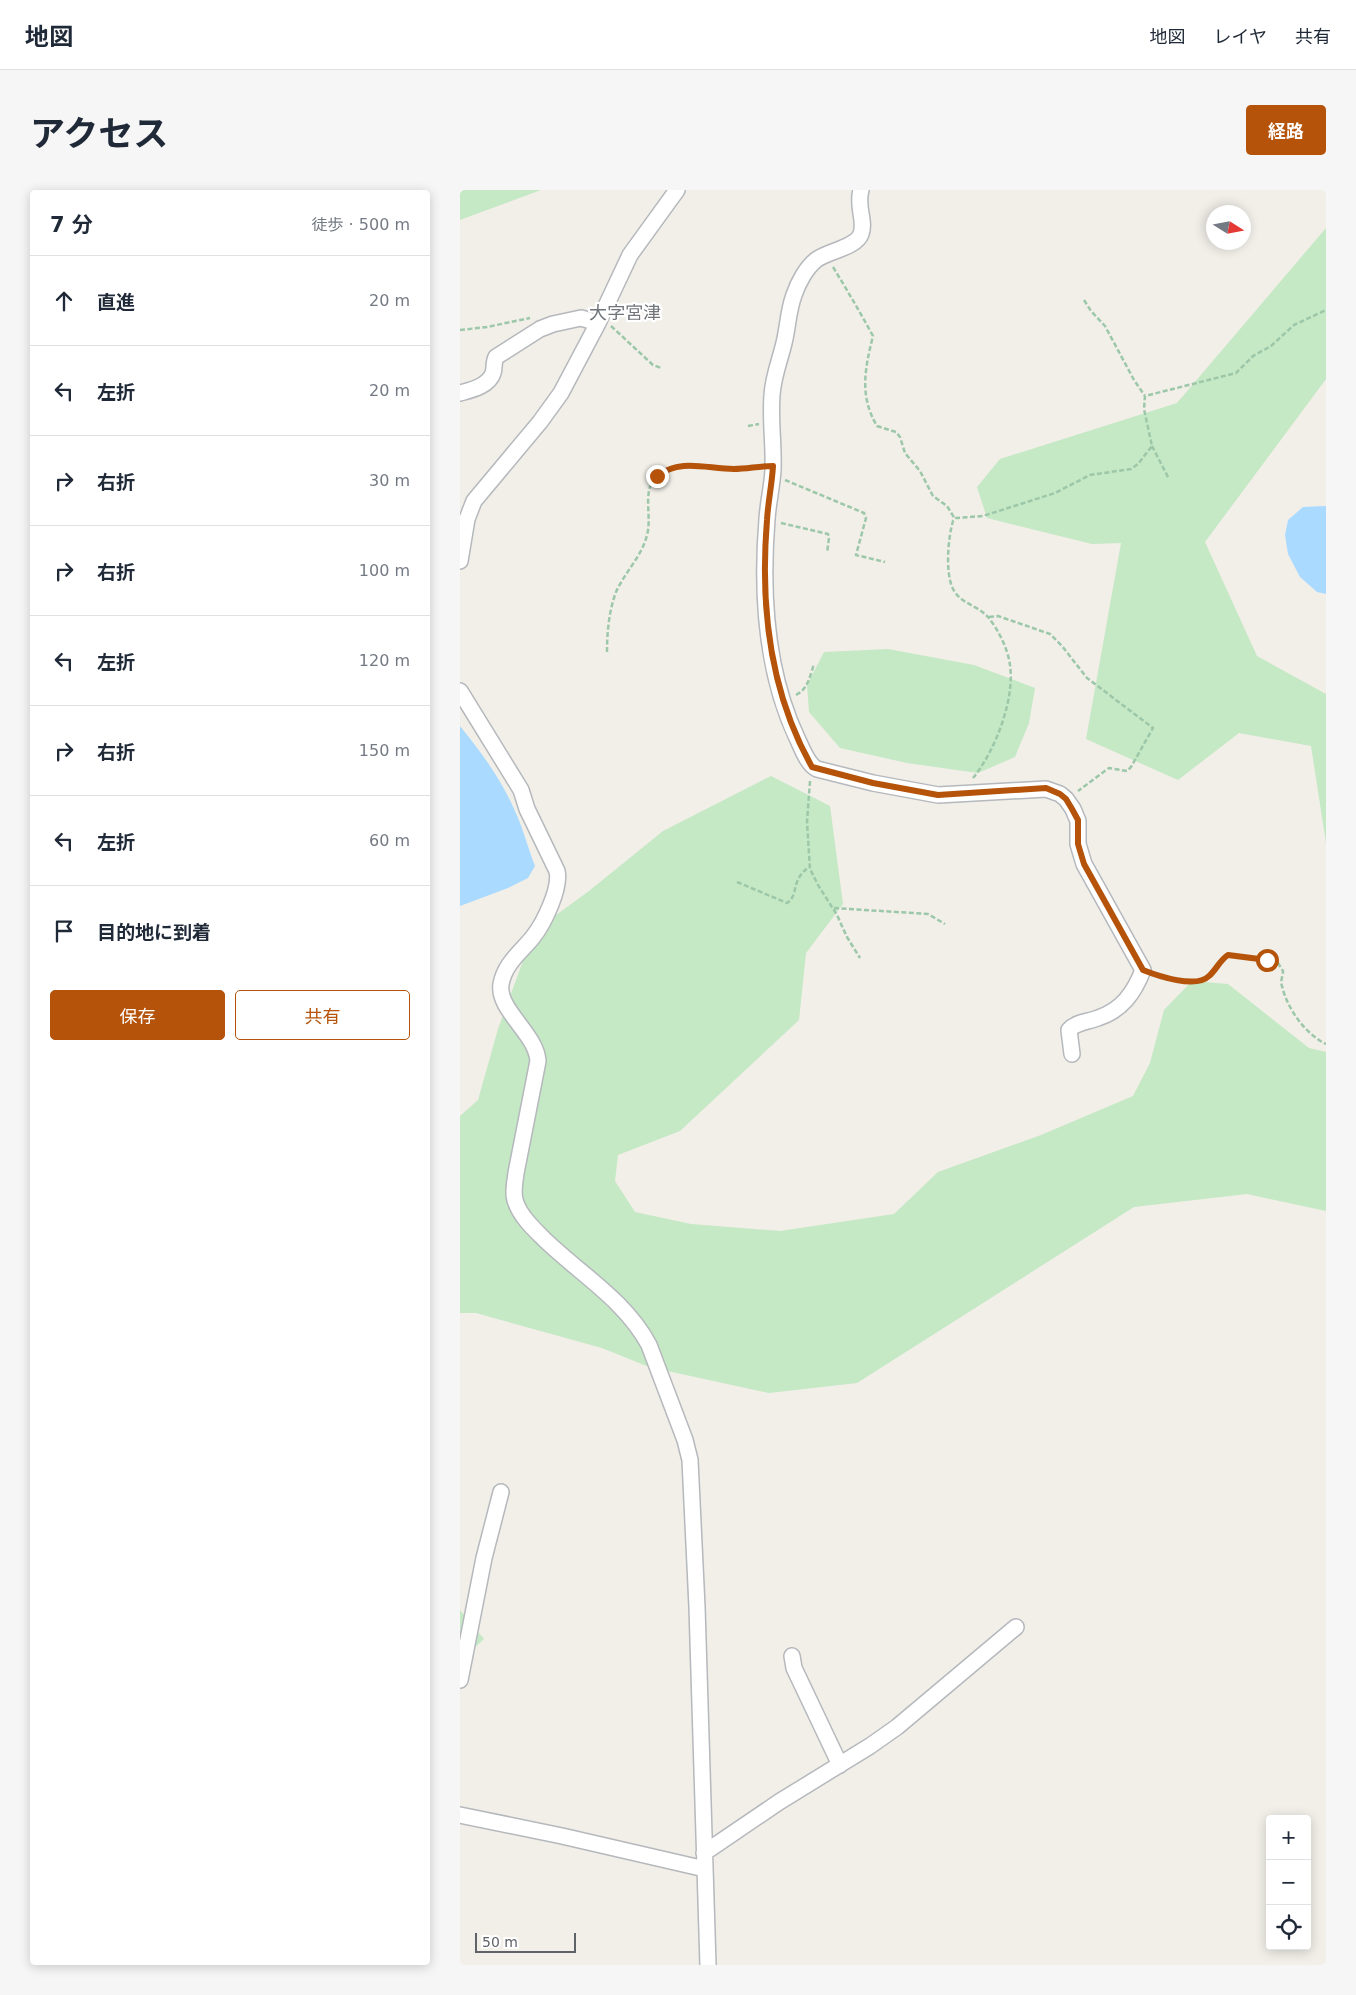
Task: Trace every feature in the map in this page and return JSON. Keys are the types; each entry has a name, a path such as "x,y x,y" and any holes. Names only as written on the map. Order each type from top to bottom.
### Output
{"street":[{"path":"460,561 467,519 474,501 549,411 571,376 600,320 630,255 677,190"},
{"path":"861,190 858,199 863,223 861,235 858,240 818,259 808,268 794,294 784,343 776,370 772,395 773,471 767,518 764,596 772,662 790,722 812,767 873,783 938,795 1046,788 1066,799 1078,820 1078,844 1084,864 1143,970 1138,984 1123,1005 1109,1014 1084,1022 1069,1030 1072,1054"},
{"path":"460,393 490,380 494,372 496,357 540,329 581,318 600,320"},
{"path":"460,690 521,790 527,810 559,878 556,892 535,935 518,952 508,966 501,989 506,1005 534,1045 538,1061 537,1077 516,1173 514,1194 516,1205 532,1226 560,1255 614,1300 643,1334 690,1460 697,1607 708,1965"},
{"path":"460,1680 484,1558 501,1492"},
{"path":"704,1853 896,1727 1016,1627"},
{"path":"792,1656 794,1668 840,1765"},
{"path":"460,1815 705,1869"}],"path":[{"path":"825,256 843,283 873,336 865,370 870,413 878,426 896,432 900,437 905,453 920,471 932,496 947,506 955,519"},
{"path":"1084,300 1105,326 1134,380 1145,396 1144,409 1152,446 1169,479"},
{"path":"1145,396 1156,395 1236,374 1254,356 1271,346 1294,325 1326,310"},
{"path":"460,330 487,327 538,316"},
{"path":"600,320 653,365 661,368"},
{"path":"955,519 983,516 1055,493 1090,475 1132,469 1152,446"},
{"path":"607,652 607,637 612,606 617,591 645,543 650,523 649,490 657,476 664,471 685,465 700,464 729,469 773,471 864,514 866,518 856,555 885,562"},
{"path":"767,518 828,534 827,553"},
{"path":"952,794 966,785 976,775 996,740 1003,722 1010,682 1010,663 1005,647 988,617 958,597 950,582 948,576 949,542 955,519"},
{"path":"988,617 998,616 1050,634 1062,646 1086,678 1153,728 1127,771 1109,768 1066,799"},
{"path":"781,697 796,696 803,692 814,664"},
{"path":"812,767 807,815 810,866 818,885 834,908 847,937 860,958"},
{"path":"737,882 787,903 792,899 796,882 810,866"},
{"path":"834,908 928,914 944,924"},
{"path":"1143,970 1158,975 1197,982 1210,975 1228,955 1278,964 1283,971 1281,985 1299,1020 1309,1034 1326,1044"}],"green space":[{"path":"460,190 541,190 460,220"},
{"path":"1326,228 1326,379 1205,542 1257,656 1326,694 1326,843 1311,746 1239,733 1178,780 1086,739 1121,543 1092,544 987,518 977,487 1000,459 1177,403"},
{"path":"888,649 974,665 1035,688 1029,723 1015,757 978,773 907,763 840,748 809,712 807,685 824,652"},
{"path":"771,776 830,806 843,904 806,953 799,1020 680,1131 618,1155 615,1181 635,1212 691,1224 780,1231 894,1214 938,1172 1041,1135 1133,1096 1150,1063 1164,1010 1192,981 1228,984 1309,1048 1326,1052 1326,1211 1247,1194 1134,1207 857,1383 769,1393 649,1367 602,1348 476,1313 460,1313 460,1116 478,1100 498,1029 534,931 589,891 663,831"},
{"path":"460,1610 484,1639 460,1661"}],"water":[{"path":"1326,506 1326,594 1317,592 1300,577 1288,554 1285,535 1288,520 1303,507"},
{"path":"460,726 483,756 510,799 535,866 528,878 508,888 460,906"}],"district":[{"name":"大字宮津","path":"625,313"}],"route":[{"path":"657,476 664,471 685,465 700,464 736,469 773,466 767,518 764,596 772,662 790,722 812,767 873,783 938,795 1046,788 1054,791 1066,799 1078,820 1078,844 1084,864 1143,970 1190,982 1201,982 1228,955 1267,960"}]}
